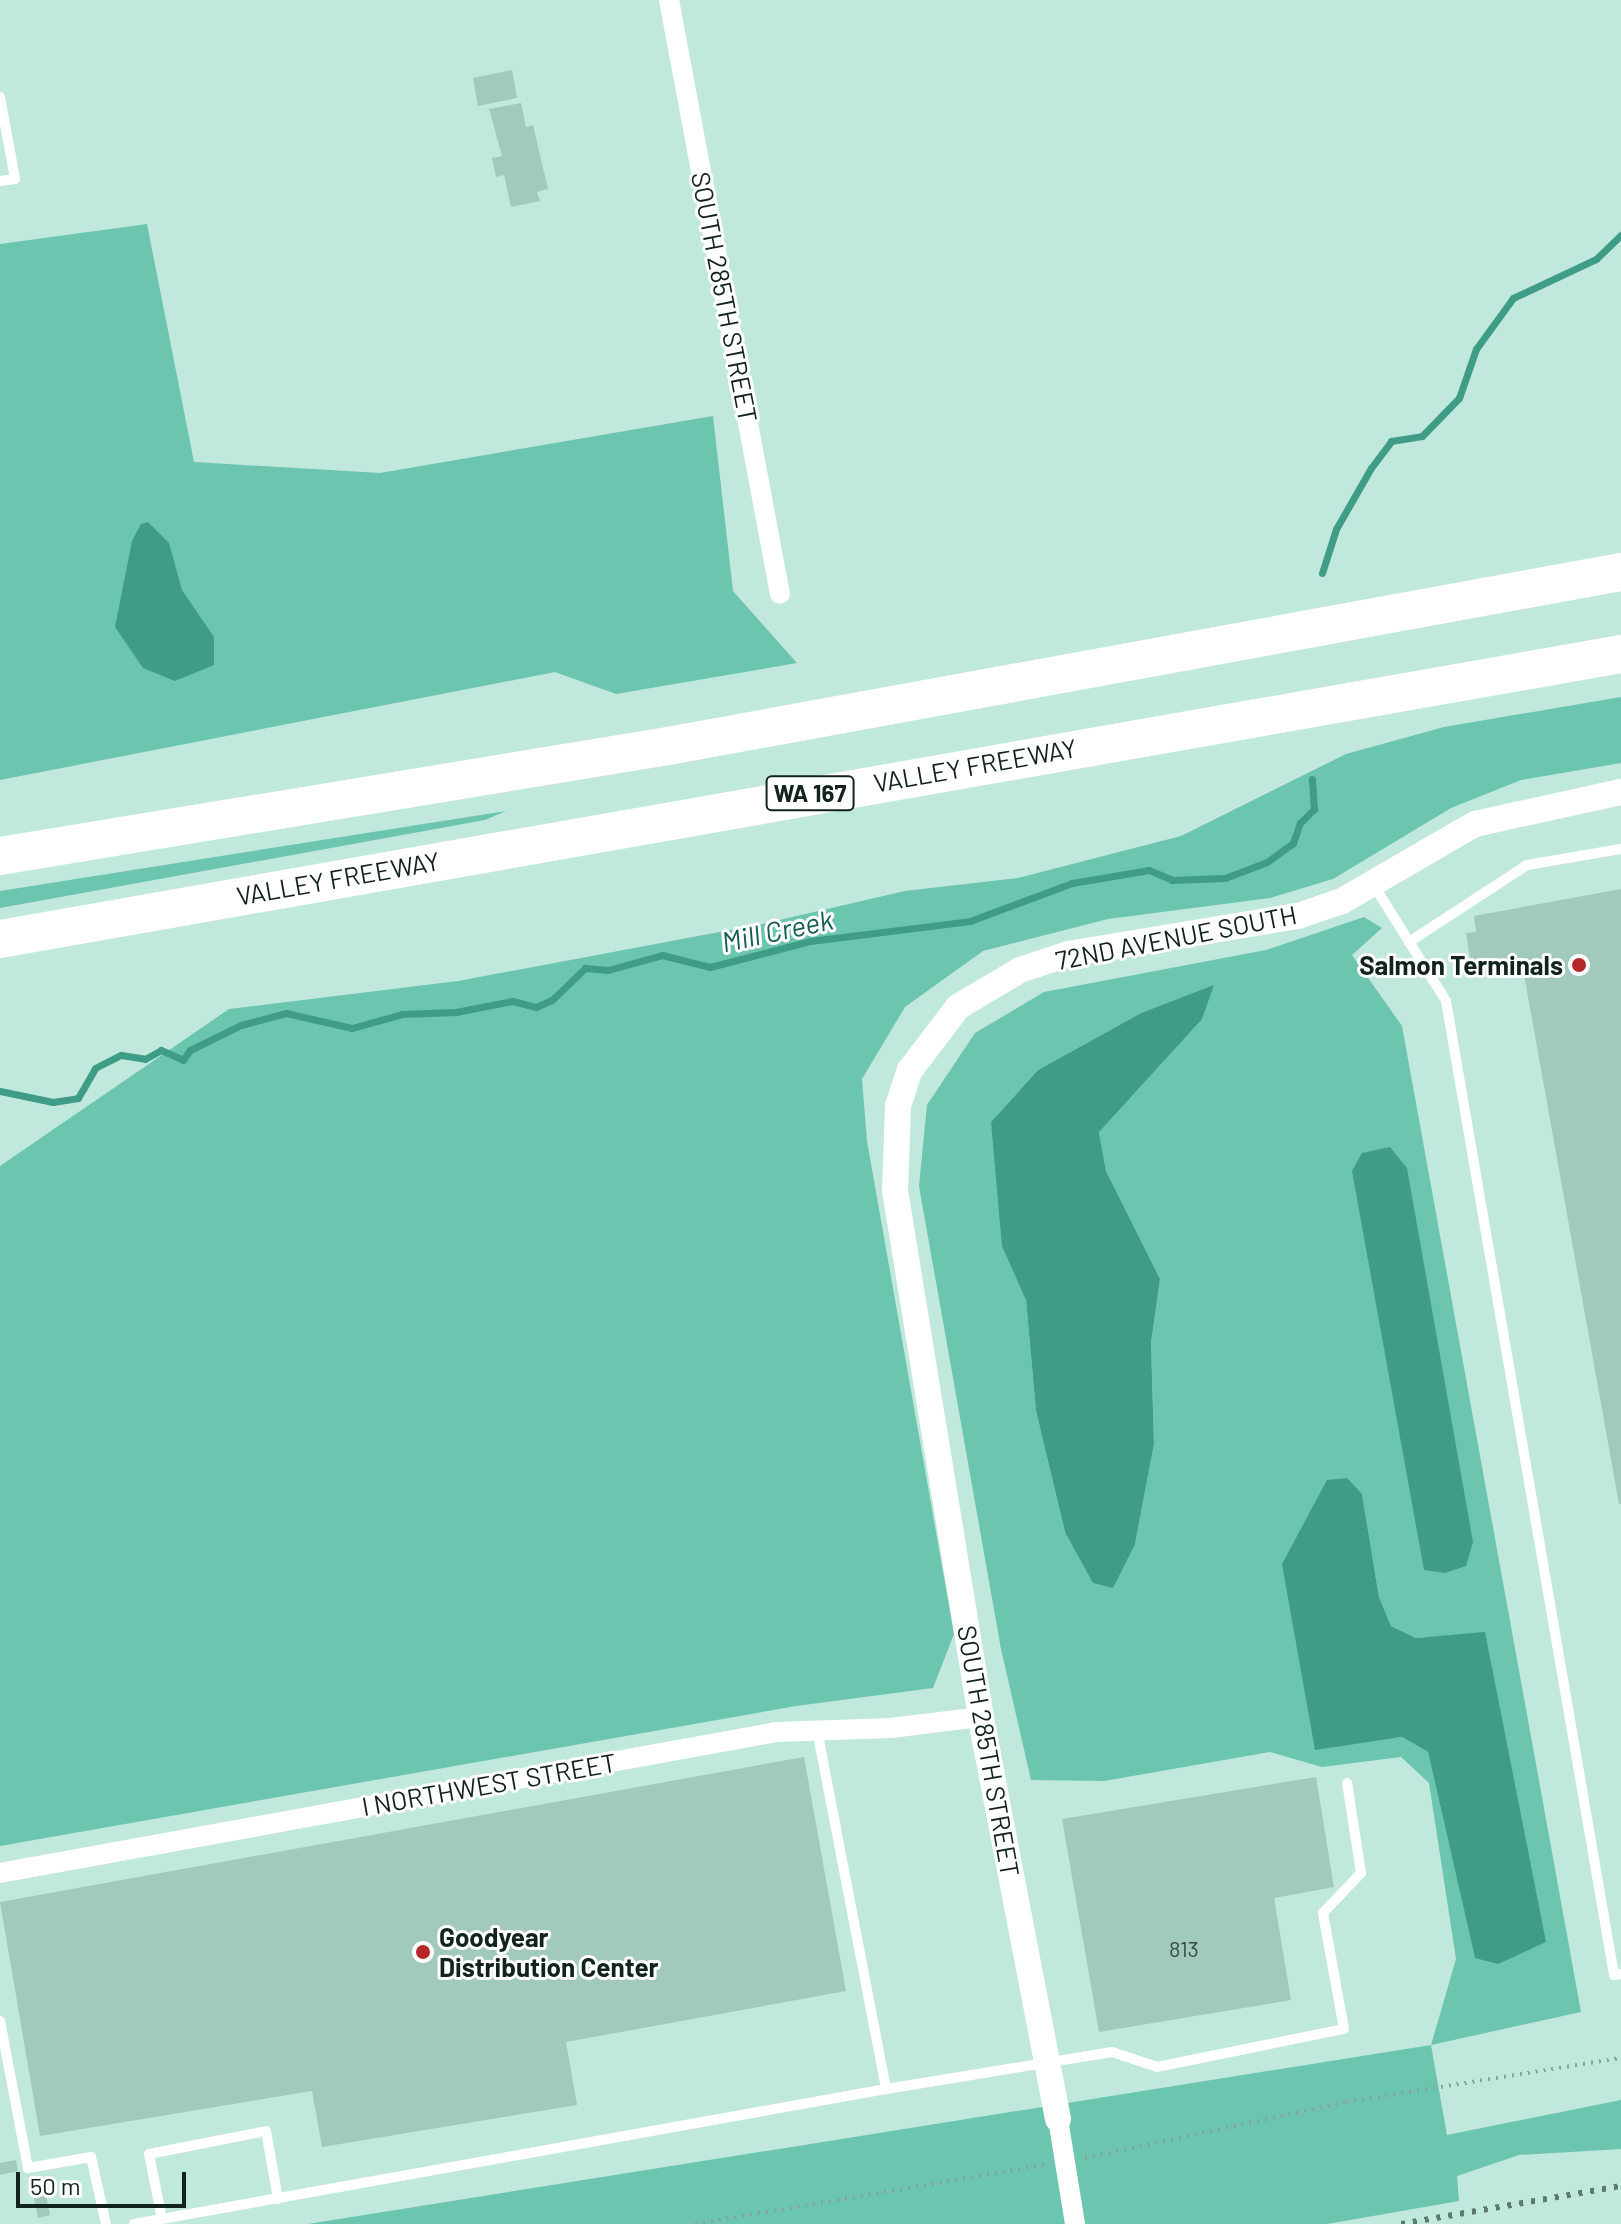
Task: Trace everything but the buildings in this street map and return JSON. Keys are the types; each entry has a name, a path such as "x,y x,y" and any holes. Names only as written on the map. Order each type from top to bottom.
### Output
{"highway":[{"path":"0,856 668,746 1621,572"},
{"name":"VALLEY FREEWAY","path":"0,939 1621,654"}],"street":[{"name":"SOUTH 285TH STREET","path":"669,0 780,594"},
{"name":"72ND AVENUE SOUTH","path":"910,1276 895,1191 898,1106 910,1070 958,1007 1020,970 1068,954 1298,916 1373,884 1486,820 1621,792"},
{"name":"SOUTH 285TH STREET","path":"910,1276 981,1717 1058,2119 1075,2224"},
{"name":"I NORTHWEST STREET","path":"0,1873 777,1732 981,1717"}],"lane":[{"path":"0,97 15,179 0,181"},
{"path":"1409,942 1527,865 1621,849"},
{"path":"1373,884 1446,1001 1614,1975 1621,1974"},
{"path":"817,1730 886,2089"},
{"path":"134,2224 1047,2061 1112,2052 1157,2067 1344,2029 1323,1913 1361,1873 1347,1783"},
{"path":"0,2021 28,2168 91,2157 106,2224"},
{"path":"162,2219 149,2154 266,2131 278,2199"}],"path":[{"path":"695,2224 1065,2161 1346,2102 1621,2058"}],"shaded area":[{"path":"147,224 194,462 380,473 713,416 733,591 797,663 616,694 555,672 0,780 0,244"},
{"path":"148,522 169,543 182,590 214,637 214,665 175,681 143,668 115,627 132,541 141,524"},
{"path":"1621,697 1621,763 1521,780 1451,808 1333,879 1270,898 1108,919 983,951 905,1007 862,1079 867,1141 954,1634 933,1688 796,1706 0,1846 0,1166 229,1009 458,981 762,924 905,891 1018,878 1181,836 1346,754 1444,727"},
{"path":"506,811 485,820 0,908 0,891"},
{"path":"1364,917 1382,928 1352,955 1402,1026 1581,2012 1431,2045 1456,1959 1429,1783 1401,1757 1322,1767 1270,1752 1104,1781 1031,1780 1001,1649 919,1186 927,1105 975,1033 1044,992 1266,950","holes":["1214,986 1099,1132 1106,1171 1160,1279 1151,1343 1154,1444 1135,1544 1065,1532 1036,1411 1026,1300 991,1122 1038,1070 1141,1013","1362,1494 1379,1597 1391,1626 1416,1638 1485,1633 1475,1957 1428,1752 1402,1737 1316,1749"]},
{"path":"1214,985 1202,1019 1099,1132 1106,1171 1160,1279 1151,1343 1154,1444 1135,1544 1113,1588 1093,1583 1065,1532 1036,1411 1026,1300 1002,1246 991,1122 1038,1070 1141,1013"},
{"path":"1390,1147 1407,1168 1473,1542 1466,1566 1445,1573 1424,1570 1352,1171 1362,1153"},
{"path":"1347,1478 1362,1494 1379,1597 1391,1626 1416,1638 1485,1632 1546,1942 1498,1964 1475,1958 1428,1752 1402,1737 1315,1750 1282,1564 1327,1480"},
{"path":"1431,2045 1447,2135 1621,2100 1621,2149 1519,2155 1457,2176 1459,2201 1327,2224 308,2224"}],"waterway":[{"name":"Mill Creek","path":"1322,573 1336,529 1371,468 1391,441 1422,436 1459,398 1476,349 1513,298 1596,259 1621,235"},
{"name":"Mill Creek","path":"0,1091 53,1102 78,1098 95,1068 121,1055 145,1059 161,1050 183,1060 190,1050 241,1025 286,1013 352,1028 402,1014 456,1012 512,1001 536,1007 552,1000 585,968 608,970 662,955 710,967 810,941 970,921 1072,883 1149,870 1172,880 1225,878 1267,862 1293,843 1300,823 1314,809 1312,779"}],"railway":[{"path":"1401,2224 1621,2186"}],"place":[{"name":"Salmon Terminals","path":"1579,965"},
{"name":"Goodyear Distribution Center","path":"423,1952"}]}
